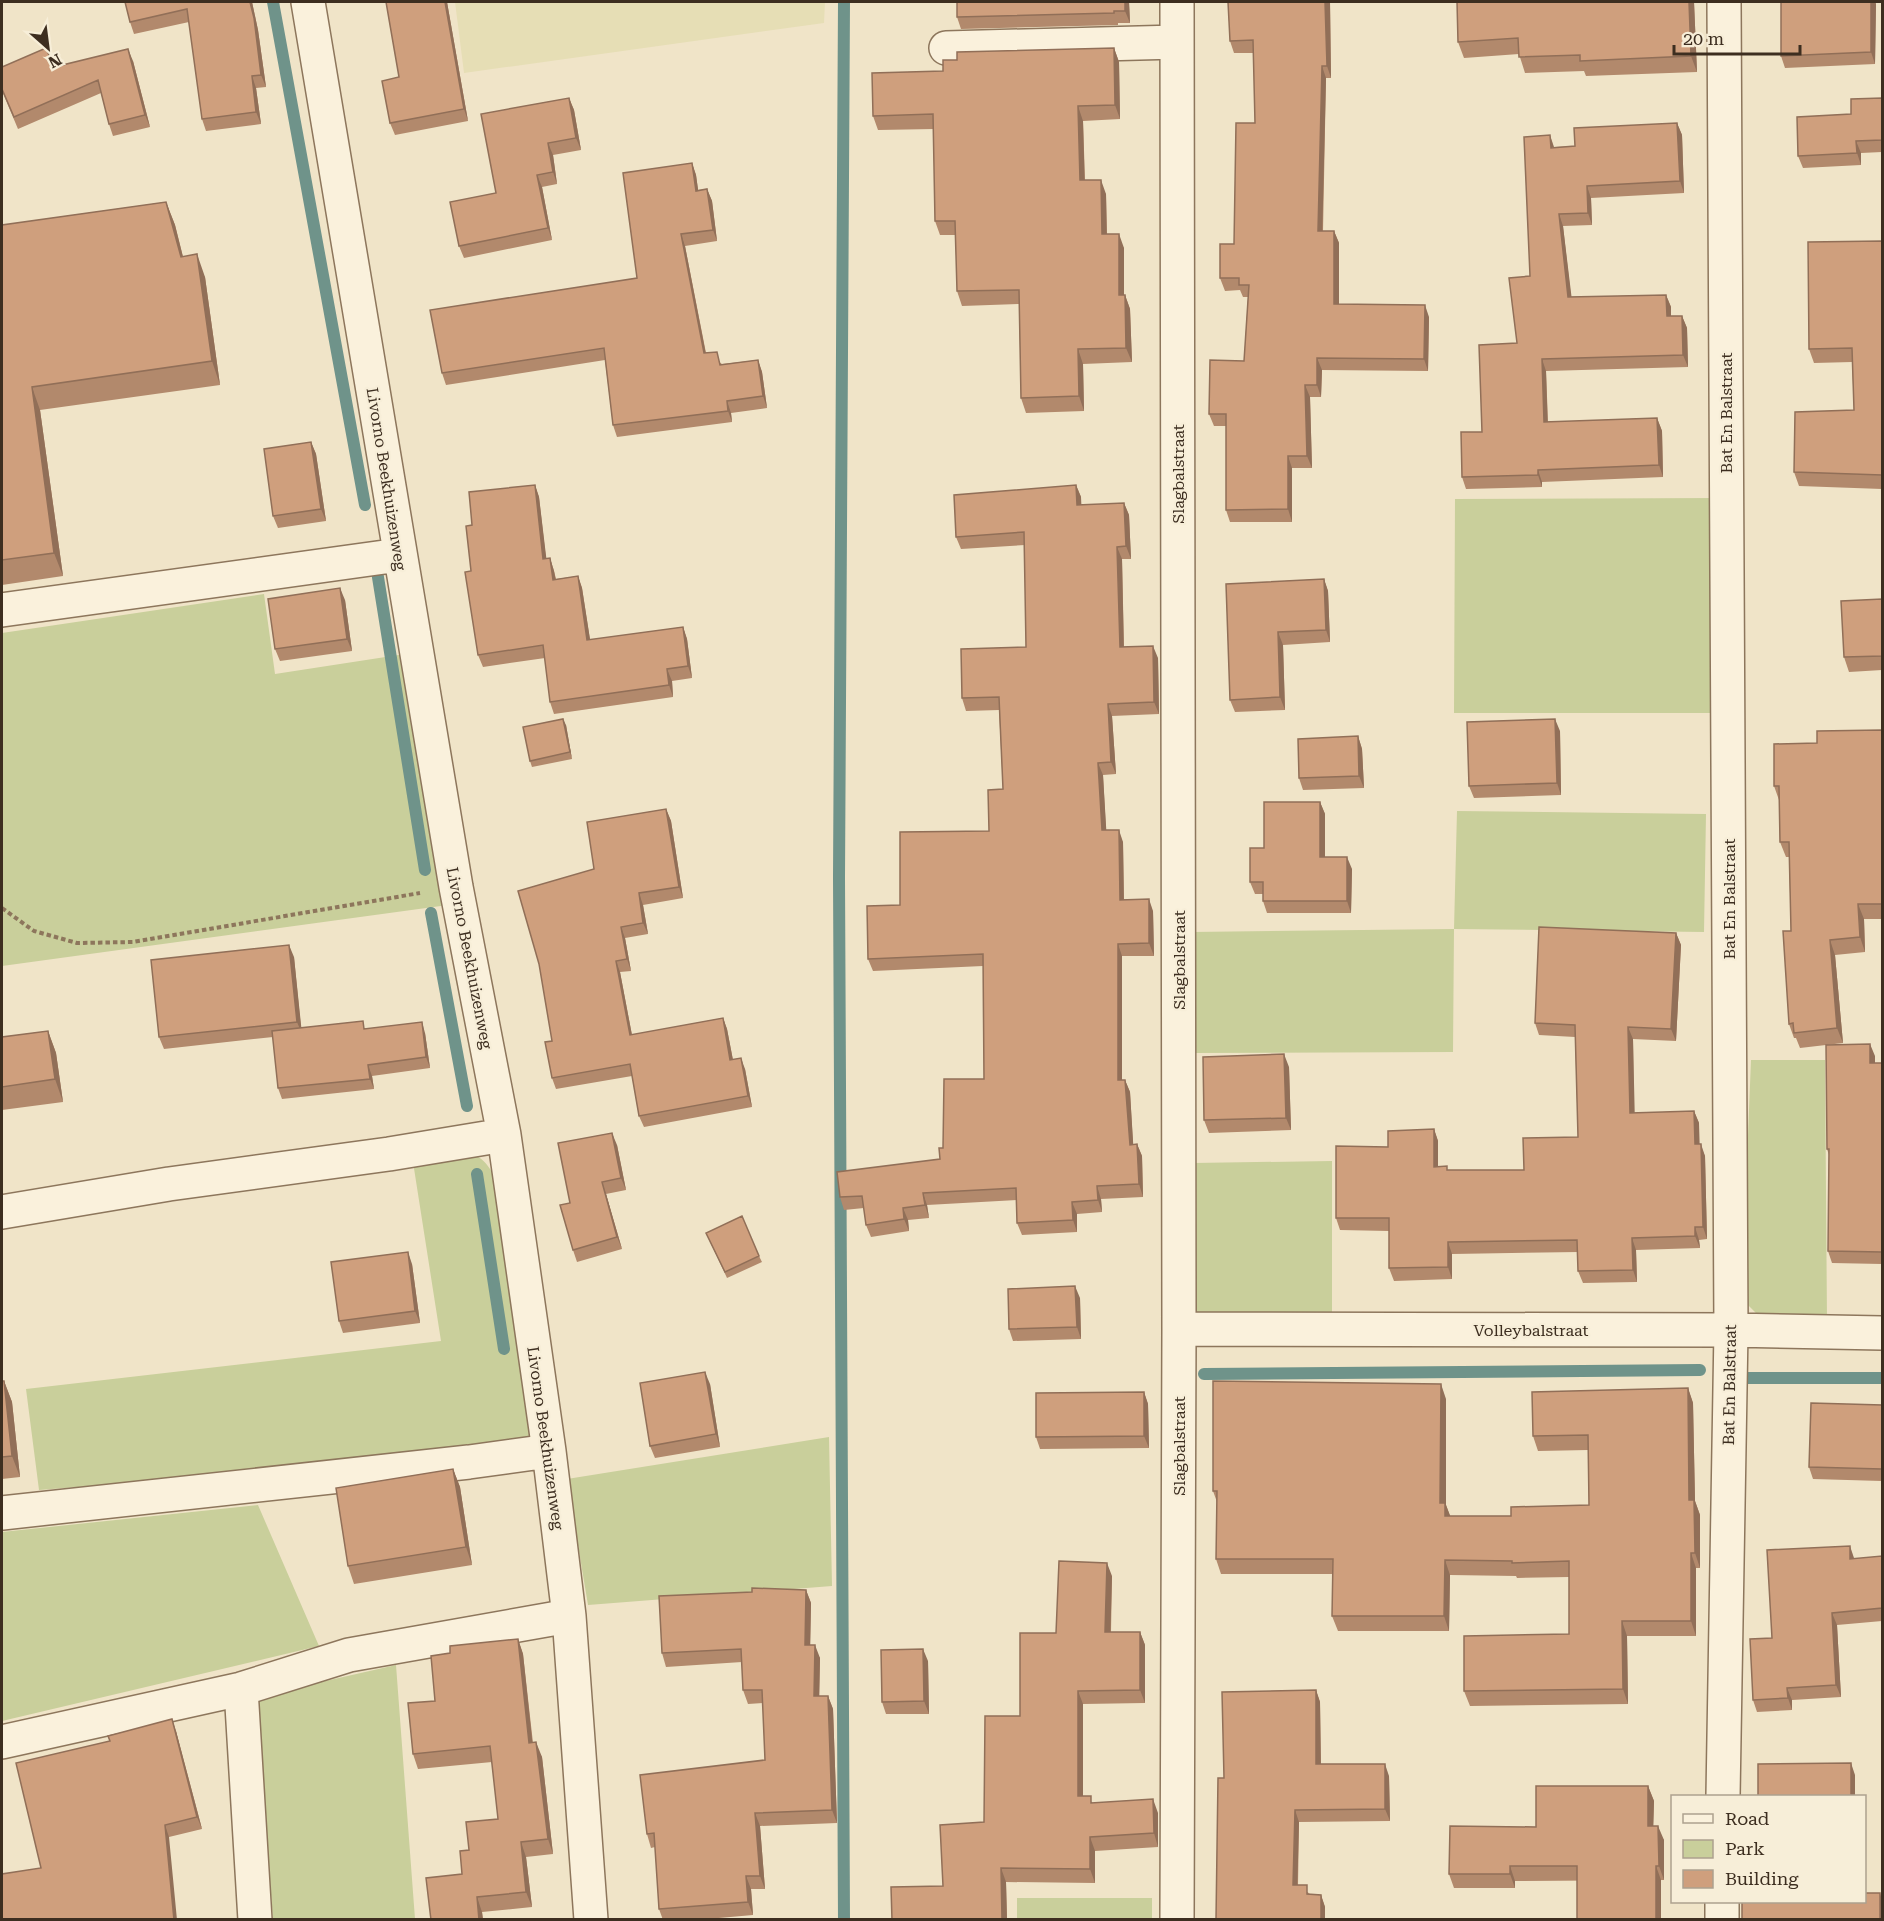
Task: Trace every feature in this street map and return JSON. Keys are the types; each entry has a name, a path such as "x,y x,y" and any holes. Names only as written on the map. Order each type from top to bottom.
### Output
{"street":[{"name":"Livorno Beekhuizenweg","path":"308,2 456,887 504,1135 549,1451 569,1616 591,1920"},
{"name":"Slagbalstraat","path":"1177,1920 1178,2"},
{"name":"Bat En Balstraat","path":"1723,1795 1731,1330 1724,2"},
{"path":"946,48 1177,42"},
{"path":"2,610 399,555"},
{"path":"2,1212 169,1184 389,1154 504,1135"},
{"name":"Volleybalstraat","path":"1179,1329 1731,1330 1882,1333"},
{"path":"2,1513 469,1462 549,1451"},
{"path":"2,1742 241,1689 349,1655 569,1616"},
{"path":"241,1689 255,1920"},
{"path":"1722,1903 1722,1920"}],"path":[{"path":"2,908 34,931 77,943 133,942 456,887"}],"shaded area":[{"path":"455,2 825,2 824,23 464,73"}],"green space":[{"path":"1719,498 1718,713 1454,713 1455,499"},
{"path":"264,594 275,674 405,654 448,905 2,966 2,633"},
{"path":"1457,811 1706,814 1704,932 1454,929"},
{"path":"1454,929 1453,1052 1191,1053 1191,932"},
{"path":"1751,1060 1825,1060 1827,1321 1759,1316 1745,1302 1742,1285"},
{"path":"465,1150 484,1161 494,1175 500,1190 534,1443 272,1472 39,1490 26,1389 441,1341 413,1162"},
{"path":"1332,1161 1332,1318 1207,1319 1197,1312 1192,1298 1193,1163"},
{"path":"829,1437 832,1586 588,1605 567,1479"},
{"path":"258,1505 319,1646 2,1721 2,1532"},
{"path":"396,1665 415,1919 273,1919 255,1697"},
{"path":"1017,1898 1152,1898 1152,1919 1017,1919"}],"building":[{"path":"125,2 250,2 261,75 252,76 256,112 202,119 187,9 130,22"},
{"path":"386,2 445,2 464,109 390,123 382,81 399,77"},
{"path":"957,2 1125,2 1125,11 957,17"},
{"path":"1228,2 1325,2 1327,66 1322,66 1318,231 1334,231 1334,304 1425,305 1424,359 1317,358 1317,385 1305,385 1307,456 1288,456 1288,509 1226,510 1226,414 1209,414 1210,360 1244,361 1249,285 1239,285 1239,278 1220,278 1220,244 1234,244 1236,123 1255,123 1253,40 1230,41"},
{"path":"1457,2 1689,2 1691,56 1580,61 1580,55 1519,57 1518,38 1458,42"},
{"path":"1781,2 1871,2 1871,52 1781,56"},
{"path":"46,48 54,67 128,49 145,115 109,124 98,80 14,117 2,89 2,67"},
{"path":"1114,48 1115,105 1078,106 1080,180 1101,180 1102,234 1119,234 1119,295 1125,295 1126,348 1078,349 1079,396 1021,398 1019,290 957,291 955,221 935,221 933,114 873,116 872,73 943,71 943,60 957,60 957,52"},
{"path":"569,98 576,138 548,143 553,172 537,175 548,228 459,246 450,202 496,193 481,114"},
{"path":"1882,98 1882,140 1856,141 1857,153 1798,156 1797,117 1851,114 1851,99"},
{"path":"1677,123 1680,181 1587,186 1588,213 1559,214 1568,297 1666,295 1667,316 1682,316 1683,355 1542,359 1544,422 1657,418 1659,465 1538,470 1538,475 1462,477 1461,432 1482,432 1479,345 1517,343 1509,278 1530,276 1524,137 1550,135 1551,148 1575,146 1574,128"},
{"path":"692,163 696,191 707,189 713,230 681,234 704,353 717,352 720,365 758,360 763,396 727,401 728,411 613,425 604,348 442,373 430,310 637,278 623,173"},
{"path":"166,202 181,257 197,254 212,361 32,387 54,553 2,560 2,225"},
{"path":"1882,241 1882,475 1794,472 1795,412 1854,410 1852,348 1809,349 1808,242"},
{"path":"311,442 321,509 273,516 264,449"},
{"path":"535,485 543,559 550,558 553,580 578,576 587,640 683,627 688,666 667,669 669,685 550,702 543,645 478,655 465,572 471,571 466,526 472,525 469,492"},
{"path":"1076,485 1077,505 1124,503 1126,546 1117,547 1120,647 1153,646 1154,702 1108,704 1111,762 1098,763 1102,830 1119,830 1120,900 1149,899 1149,943 1118,944 1118,1080 1125,1080 1130,1145 1137,1144 1139,1184 1097,1186 1098,1200 1072,1202 1073,1220 1017,1223 1016,1188 923,1193 925,1205 903,1208 904,1219 866,1225 862,1196 840,1197 837,1172 940,1159 939,1148 943,1148 944,1079 984,1079 983,954 868,959 867,906 900,905 900,832 989,831 988,790 1003,789 999,697 962,698 961,649 1026,647 1024,532 956,537 954,495"},
{"path":"1324,579 1326,630 1278,632 1280,697 1230,700 1226,584"},
{"path":"340,588 347,639 275,649 268,599"},
{"path":"1882,599 1882,656 1844,657 1841,601"},
{"path":"563,719 570,752 530,761 523,727"},
{"path":"1555,719 1557,783 1469,786 1467,722"},
{"path":"1882,730 1882,904 1858,904 1860,937 1830,940 1837,1028 1794,1033 1793,1023 1789,1024 1783,931 1791,931 1789,842 1780,842 1779,786 1774,786 1774,744 1817,743 1817,731"},
{"path":"1358,736 1359,776 1299,778 1298,739"},
{"path":"1264,802 1320,802 1320,857 1347,857 1347,901 1263,901 1263,882 1250,882 1250,848 1264,848"},
{"path":"666,809 679,887 639,893 643,923 621,927 627,959 616,961 630,1035 723,1018 730,1060 741,1058 748,1096 639,1116 630,1064 552,1078 545,1042 552,1041 539,964 518,891 594,869 587,822"},
{"path":"1539,927 1676,933 1671,1029 1628,1027 1630,1113 1694,1111 1695,1144 1701,1144 1703,1227 1695,1227 1695,1236 1632,1238 1633,1270 1578,1271 1577,1240 1448,1242 1448,1267 1389,1268 1389,1218 1336,1218 1336,1146 1388,1147 1388,1131 1434,1129 1434,1167 1447,1166 1447,1170 1524,1170 1523,1138 1578,1137 1575,1025 1535,1023"},
{"path":"289,945 297,1022 159,1037 151,960"},
{"path":"363,1021 364,1029 422,1022 426,1057 368,1065 370,1079 278,1088 272,1031"},
{"path":"48,1031 55,1079 2,1087 2,1037"},
{"path":"1870,1044 1870,1063 1882,1063 1882,1252 1828,1251 1829,1149 1827,1149 1826,1045"},
{"path":"1284,1054 1286,1118 1204,1120 1203,1057"},
{"path":"612,1133 621,1178 602,1182 617,1237 573,1250 560,1205 570,1203 558,1143"},
{"path":"742,1216 759,1256 725,1272 706,1233"},
{"path":"408,1252 415,1311 339,1321 331,1262"},
{"path":"1075,1286 1077,1327 1009,1329 1008,1289"},
{"path":"705,1372 716,1434 650,1446 640,1383"},
{"path":"2,1381 4,1381 12,1456 2,1457"},
{"path":"1213,1381 1441,1384 1440,1503 1445,1503 1445,1516 1511,1516 1511,1507 1589,1505 1588,1435 1533,1436 1532,1392 1688,1388 1689,1500 1694,1500 1695,1553 1691,1553 1691,1621 1622,1621 1623,1689 1464,1691 1464,1636 1569,1634 1569,1561 1512,1563 1512,1561 1445,1560 1444,1616 1332,1616 1333,1559 1216,1559 1217,1491 1213,1491"},
{"path":"1144,1392 1144,1436 1036,1437 1036,1393"},
{"path":"1811,1403 1882,1405 1882,1469 1809,1467"},
{"path":"453,1469 466,1547 348,1566 336,1488"},
{"path":"1850,1546 1850,1559 1882,1556 1882,1608 1832,1613 1836,1685 1787,1688 1788,1698 1753,1700 1750,1639 1772,1638 1767,1550"},
{"path":"1059,1561 1107,1563 1105,1632 1140,1632 1140,1690 1078,1691 1078,1796 1091,1796 1091,1803 1153,1799 1154,1833 1090,1837 1090,1869 1001,1868 1002,1920 892,1920 891,1887 943,1886 940,1825 984,1822 985,1716 1020,1716 1020,1633 1056,1633"},
{"path":"752,1588 806,1590 805,1645 815,1645 814,1696 828,1696 832,1810 755,1813 760,1876 746,1876 748,1902 659,1909 654,1833 647,1834 640,1775 765,1760 762,1690 743,1690 741,1649 662,1653 659,1596 752,1592"},
{"path":"518,1639 529,1743 536,1742 548,1839 521,1842 526,1892 477,1897 479,1920 431,1920 426,1878 462,1874 460,1851 469,1850 466,1822 498,1819 490,1746 413,1754 408,1703 435,1701 431,1656 450,1653 450,1646"},
{"path":"923,1649 924,1701 882,1702 881,1650"},
{"path":"1316,1690 1316,1764 1385,1764 1385,1809 1295,1810 1293,1885 1307,1885 1307,1894 1321,1895 1321,1920 1216,1919 1218,1778 1224,1778 1222,1692"},
{"path":"172,1719 197,1817 165,1825 174,1920 2,1920 2,1874 41,1868 16,1763 110,1741 108,1736"},
{"path":"1851,1763 1851,1795 1758,1795 1758,1764"},
{"path":"1536,1786 1648,1786 1648,1826 1658,1826 1659,1866 1656,1866 1656,1920 1577,1920 1577,1866 1510,1866 1510,1874 1449,1874 1450,1826 1536,1827"},
{"path":"1866,1893 1880,1893 1880,1920 1742,1920 1742,1903 1866,1903"}],"waterway":[{"path":"273,2 365,505"},
{"path":"844,2 839,878 844,1920"},
{"path":"377,571 425,870"},
{"path":"431,913 467,1106"},
{"path":"477,1174 504,1349"},
{"path":"1204,1374 1700,1370"},
{"path":"1746,1378 1882,1378"}]}
